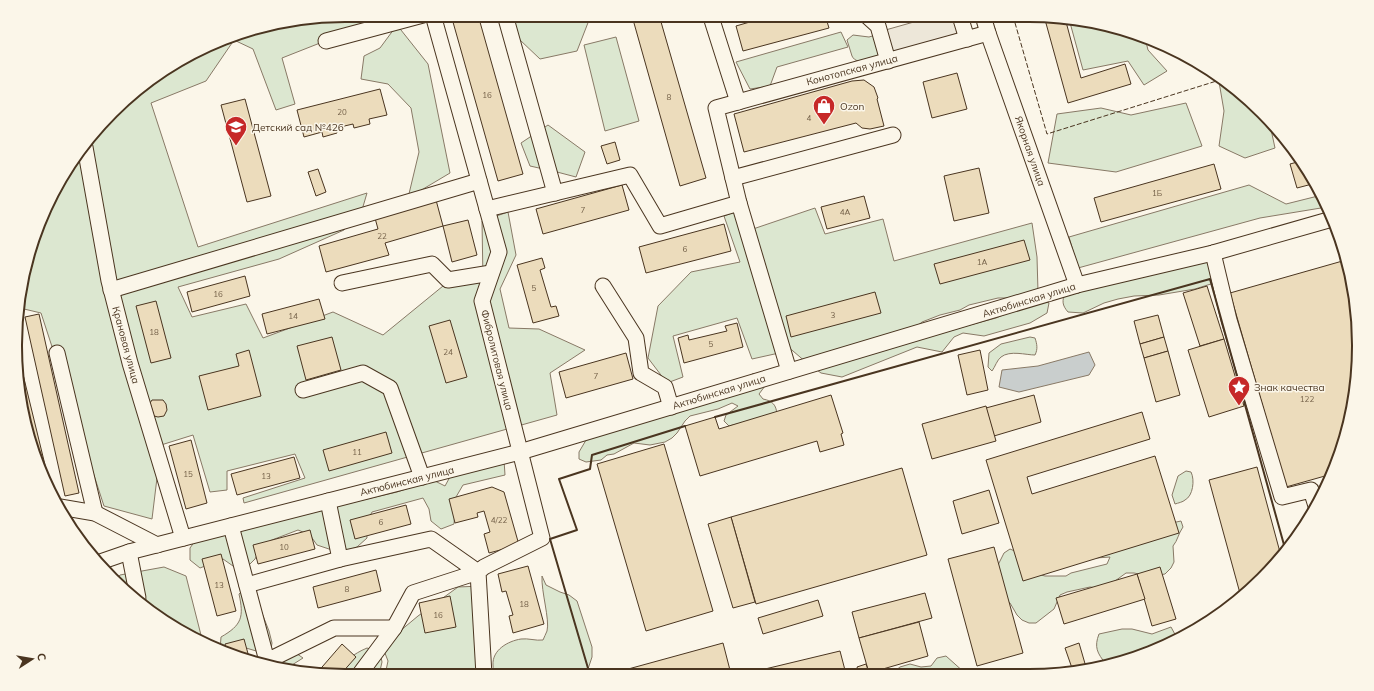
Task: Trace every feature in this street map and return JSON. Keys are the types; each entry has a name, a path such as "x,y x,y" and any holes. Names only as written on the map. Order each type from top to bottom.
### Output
{"street":[{"path":"326,41 397,22"},
{"name":"Фибролитовая улица","path":"435,22 499,252 482,301 542,538 484,567 478,572"},
{"path":"507,22 555,193"},
{"path":"713,22 738,102"},
{"path":"874,22 878,26 888,60"},
{"path":"962,22 967,39"},
{"name":"Якорная улица","path":"985,22 1077,285"},
{"name":"Конотопская улица","path":"733,178 716,108 988,33"},
{"path":"790,371 739,203 733,178 893,135"},
{"name":"Крановая улица","path":"86,153 111,290 130,364 183,538"},
{"path":"487,209 630,175 660,226 739,203"},
{"path":"111,290 479,181"},
{"name":"Актюбинская улица","path":"104,561 129,552 520,452 1077,285 1213,253 1326,221"},
{"path":"1213,253 1229,320 1282,497 1311,490 1314,499"},
{"path":"342,283 432,264 448,280 491,273"},
{"path":"603,286 636,338 641,373 665,387 670,407"},
{"path":"57,353 95,513"},
{"path":"303,390 363,373 390,388 422,477"},
{"path":"328,501 340,559"},
{"path":"66,508 95,513 157,545"},
{"path":"231,526 267,659"},
{"path":"247,585 340,559 430,539 478,572"},
{"path":"129,552 137,593"},
{"path":"363,669 394,628 413,592 478,572"},
{"path":"478,572 484,669"},
{"path":"269,660 334,628 394,628"}],"green space":[{"path":"373,22 282,58 295,104 276,110 253,49 237,41 282,28 303,25"},
{"path":"501,22 588,22 577,51 540,59"},
{"path":"397,25 428,64 450,173 408,198 419,152 411,108 388,84 361,79 364,56 380,48"},
{"path":"1071,25 1112,33 1147,45 1148,50 1167,71 1144,85 1128,61 1083,70"},
{"path":"841,32 848,47 777,67 770,86 750,89 736,62"},
{"path":"879,34 885,55 867,61 858,61 854,59 847,40 853,35 869,37"},
{"path":"616,37 639,121 605,131 584,45"},
{"path":"232,43 206,81 151,103 198,247 367,193 362,210 344,230 279,259 178,287 192,317 246,304 263,338 333,312 383,335 443,286 483,281 482,221 508,212 516,255 500,289 509,328 539,329 585,350 550,373 557,415 244,503 243,498 305,478 295,454 227,471 227,490 210,492 193,435 161,445 152,519 104,506 41,313 24,309 28,282 33,262 39,242 55,202 65,184 89,149 102,132 132,102 149,89 184,65 202,55"},
{"path":"1220,85 1242,102 1271,131 1275,148 1245,158 1219,146 1224,111"},
{"path":"1186,103 1202,146 1116,172 1048,163 1057,114 1101,108 1131,115"},
{"path":"548,125 585,152 576,177 530,166 521,143"},
{"path":"1249,185 1286,204 1316,197 1321,208 1260,218 1078,268 1069,237"},
{"path":"815,208 825,234 883,219 894,261 1032,223 1037,257 1038,292 1009,298 998,298 969,305 960,310 940,315 922,322 915,328 932,335 996,318 1040,299 1049,303 1047,313 1030,323 984,336 963,333 954,337 942,352 917,347 842,377 821,373 786,345 753,229"},
{"path":"739,210 779,353 752,359 737,318 673,336 683,377 667,383 648,358 658,306 691,272 740,262 724,216"},
{"path":"1207,250 1214,283 1195,289 1159,295 1134,296 1118,299 1104,303 1083,313 1068,312 1064,305 1063,301 1065,293"},
{"path":"1030,337 1035,338 1036,340 1037,349 1035,355 1018,353 1005,355 1000,358 992,371 988,367 989,353 1001,344"},
{"path":"760,373 768,382 759,394 763,399 773,404 776,408 777,414 729,426 724,421 726,415 738,406 732,403 718,409 690,416 677,433 665,442 650,445 634,443 614,454 607,455 601,460 586,462 579,459 579,452 589,435 747,379 752,374"},
{"path":"504,460 505,475 463,485 456,497 454,524 441,529 431,521 429,509 423,498 372,512 366,524 367,538 357,547 341,553 317,545 310,535 298,530 272,540 261,547 255,559 246,568 233,566 223,559 200,568 190,560 190,548 197,538 397,492 433,480 445,486 451,475"},
{"path":"1186,471 1191,472 1192,475 1193,483 1190,495 1183,501 1175,504 1172,495 1178,476"},
{"path":"1181,521 1183,527 1173,546 1174,562 1165,574 1144,575 1126,573 1115,581 1097,588 1090,587 1067,592 1060,595 1054,609 1036,623 1029,623 1022,620 1005,598 998,565 1004,553 1010,549 1017,552 1037,574 1045,576 1066,576 1071,573 1107,564 1110,557 1096,558 1167,524"},
{"path":"164,567 186,576 201,635 184,626 149,602 132,589 119,576"},
{"path":"542,576 546,585 569,595 577,601 592,647 592,657 588,669 494,669 493,660 495,655 506,644 521,639 543,640 548,626"},
{"path":"249,584 257,594 260,608 272,643 270,655 246,648 244,652 221,643 221,637 228,633 240,620 241,602 239,594"},
{"path":"481,586 484,669 386,669 388,661 383,648 394,636 418,616 458,587"},
{"path":"1171,627 1175,634 1132,652 1103,660 1097,650 1099,634 1122,629 1132,629 1152,634"},
{"path":"367,648 380,652 382,662 380,669 341,669 349,658"},
{"path":"293,651 303,658 293,665 278,662"},
{"path":"946,656 961,669 897,669 910,664 921,667 931,666 937,658"}],"shaded area":[{"path":"914,22 958,22 961,35 888,55 882,31"},
{"path":"1089,352 1095,365 1089,375 1019,392 999,387 1002,370 1038,366"}],"building":[{"path":"453,22 480,22 523,174 498,181"},
{"path":"634,22 661,22 706,178 680,186"},
{"path":"750,22 827,22 829,28 743,51 736,26"},
{"path":"1046,23 1067,25 1081,78 1125,64 1131,84 1068,103"},
{"path":"957,73 967,109 932,118 923,82"},
{"path":"864,80 874,87 884,126 870,129 862,128 856,123 744,152 734,114 852,81"},
{"path":"380,89 387,115 369,119 370,124 354,128 353,124 336,128 337,133 323,137 322,132 304,137 297,110"},
{"path":"245,99 271,196 247,202 221,105"},
{"path":"615,142 620,160 607,164 601,146"},
{"path":"1295,163 1309,185 1297,188 1290,164"},
{"path":"1214,164 1221,189 1101,222 1094,198"},
{"path":"979,168 989,213 954,221 944,176"},
{"path":"318,169 326,192 316,196 308,172"},
{"path":"622,185 629,210 543,234 536,209"},
{"path":"864,196 870,218 827,229 821,207"},
{"path":"436,200 443,226 385,243 389,255 326,272 319,246 378,229 375,218"},
{"path":"468,220 477,255 452,262 443,226"},
{"path":"724,224 731,251 646,273 639,247"},
{"path":"1024,240 1030,260 940,284 934,264"},
{"path":"542,258 545,268 540,270 551,307 556,306 559,316 533,323 517,265"},
{"path":"1341,261 1349,303 1352,346 1351,367 1346,409 1335,449 1324,476 1286,487 1230,293"},
{"path":"245,276 250,296 192,312 187,292"},
{"path":"1207,286 1224,339 1200,346 1183,293"},
{"path":"875,292 881,313 791,337 786,316"},
{"path":"319,299 325,319 267,334 262,314"},
{"path":"156,301 171,358 151,363 136,306"},
{"path":"39,314 79,493 65,496 25,317"},
{"path":"1158,315 1164,337 1140,344 1134,321"},
{"path":"450,320 467,377 446,383 429,326"},
{"path":"737,323 743,347 684,363 678,338 688,335 689,340 727,331 725,326"},
{"path":"332,337 341,370 306,380 297,346"},
{"path":"1164,337 1168,351 1144,358 1140,344"},
{"path":"1224,339 1244,406 1209,417 1188,350"},
{"path":"249,350 261,396 208,410 199,376 239,366 236,354"},
{"path":"980,350 988,390 967,395 958,355"},
{"path":"1168,351 1180,395 1156,402 1144,358"},
{"path":"626,353 633,379 566,398 559,372"},
{"path":"24,379 44,463 39,449 28,409"},
{"path":"831,395 843,433 841,434 844,445 820,452 817,441 700,476 685,426 715,417 719,429"},
{"path":"1034,395 1041,422 994,436 986,408"},
{"path":"152,400 163,400 166,404 167,410 164,416 154,416 150,403"},
{"path":"986,406 996,441 932,459 922,424"},
{"path":"1142,412 1150,439 1027,477 1032,494 1155,456 1179,533 1023,581 986,460"},
{"path":"386,432 392,453 329,471 323,450"},
{"path":"191,440 207,503 186,509 169,446"},
{"path":"664,444 713,611 646,631 597,464"},
{"path":"294,457 300,478 237,495 231,474"},
{"path":"1257,467 1279,550 1272,559 1239,591 1209,480"},
{"path":"902,468 927,555 756,604 731,517"},
{"path":"492,487 504,492 519,545 489,553 484,534 490,532 484,511 477,513 478,517 455,523 449,499"},
{"path":"989,490 999,523 962,534 953,501"},
{"path":"406,505 411,524 355,539 350,520"},
{"path":"731,517 755,602 733,608 708,524"},
{"path":"310,530 315,549 258,564 253,545"},
{"path":"994,547 1023,653 977,666 948,559"},
{"path":"221,554 236,611 217,616 202,559"},
{"path":"528,566 544,624 513,633 509,616 513,615 506,591 502,592 498,574"},
{"path":"1160,567 1176,619 1152,626 1137,574"},
{"path":"376,570 381,591 318,608 313,587"},
{"path":"1137,574 1145,599 1064,624 1056,598"},
{"path":"925,593 932,618 859,638 852,612"},
{"path":"450,596 456,627 425,633 419,603"},
{"path":"818,600 823,616 763,634 758,618"},
{"path":"919,622 928,656 883,669 868,669 859,638"},
{"path":"244,639 248,654 225,645 225,644"},
{"path":"723,643 730,669 628,669"},
{"path":"1079,643 1085,664 1071,666 1065,648"},
{"path":"342,644 356,657 345,669 321,668"},
{"path":"840,651 845,669 765,669"},
{"path":"866,664 868,669 858,669 857,667"}],"fence":[{"path":"1015,22 1047,134 1215,82"}],"wall":[{"path":"715,417 1210,279 1284,544"},
{"path":"588,669 550,539 577,530 559,479 590,469 592,455 685,426"}],"place":[{"name":"Ozon","path":"824,126"},
{"name":"Детский сад №426","path":"236,146"},
{"name":"Знак качества","path":"1239,406"}]}
